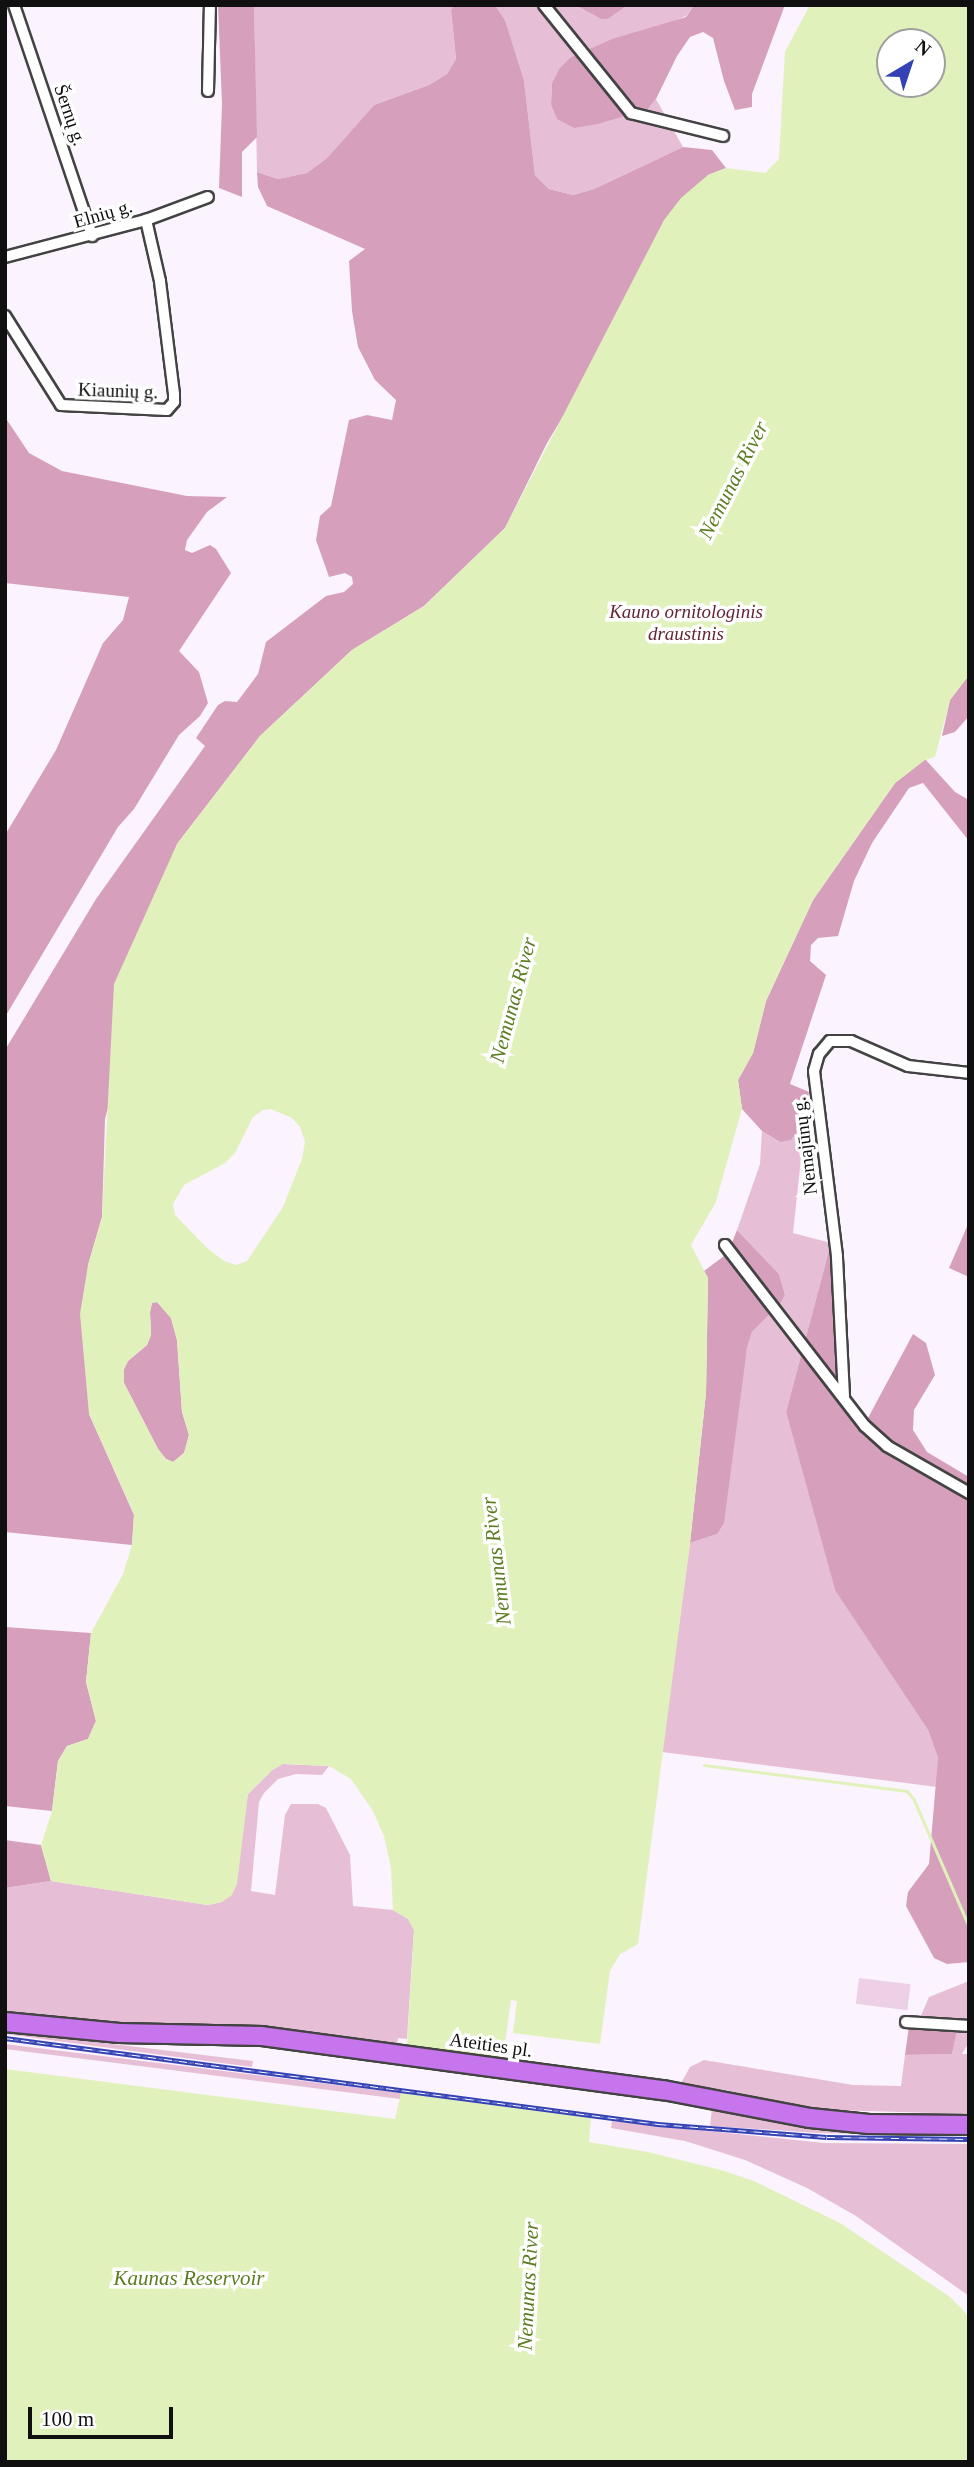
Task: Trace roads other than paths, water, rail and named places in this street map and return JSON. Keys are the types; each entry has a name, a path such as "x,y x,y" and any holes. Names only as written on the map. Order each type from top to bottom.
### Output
{"main road":[{"name":"Ateities pl.","path":"5,2022 119,2033 262,2036 710,2098 843,2122 969,2125"}],"street":[{"name":"Šernų g.","path":"14,5 92,236"},
{"path":"208,91 210,5"},
{"path":"544,5 631,113 723,136"},
{"name":"Elnių g.","path":"5,257 92,236 208,197"},
{"name":"Kiaunių g.","path":"5,316 61,405 167,410 174,402 174,394 160,281 146,220"},
{"name":"Nemajūnų g.","path":"844,1396 836,1256 814,1071 819,1054 830,1041 851,1041 908,1066 969,1073"},
{"path":"725,1245 865,1426 887,1446 969,1493"},
{"path":"906,2022 969,2026"}],"water":[{"name":"Kauno ornitologinis draustinis","path":"810,5 969,5 969,675 950,700 935,757 925,760 895,783 813,900 766,1001 753,1053 738,1080 742,1109 716,1202 691,1245 708,1278 706,1393 690,1543 638,1944 620,1954 610,1971 600,2044 513,2033 517,2001 511,2000 503,2059 407,2046 414,1930 408,1919 393,1910 391,1868 384,1836 373,1811 351,1779 329,1766 283,1764 272,1770 248,1794 237,1884 232,1895 222,1902 208,1905 51,1881 41,1845 52,1811 58,1761 67,1746 88,1739 96,1721 86,1682 91,1633 123,1574 132,1545 134,1514 89,1414 80,1314 88,1265 102,1217 114,984 177,844 260,736 352,650 424,606 505,528 664,220 681,198 708,175 726,168 765,173 779,159 785,52","holes":["271,1109 292,1118 300,1127 305,1142 302,1159 283,1207 247,1261 236,1265 224,1261 207,1248 175,1215 173,1204 184,1185 225,1163 235,1153 253,1117 263,1110","157,1302 171,1318 177,1340 182,1412 189,1435 184,1453 173,1462 166,1459 158,1449 124,1383 124,1369 128,1361 147,1345 151,1335 152,1303"]},
{"name":"Kaunas Reservoir","path":"5,2069 395,2119 401,2093 591,2118 589,2142 648,2152 754,2181 840,2223 950,2297 969,2318 969,2462 5,2462"}],"waterway":[{"path":"704,1765 907,1791 914,1799 969,1926"}],"railway":[{"path":"5,2038 658,2124 827,2137 969,2139"}],"water label":[{"name":"Nemunas River","path":"733,480"},
{"name":"Nemunas River","path":"513,1000"},
{"name":"Nemunas River","path":"496,1561"},
{"name":"Nemunas River","path":"528,2286"}]}
